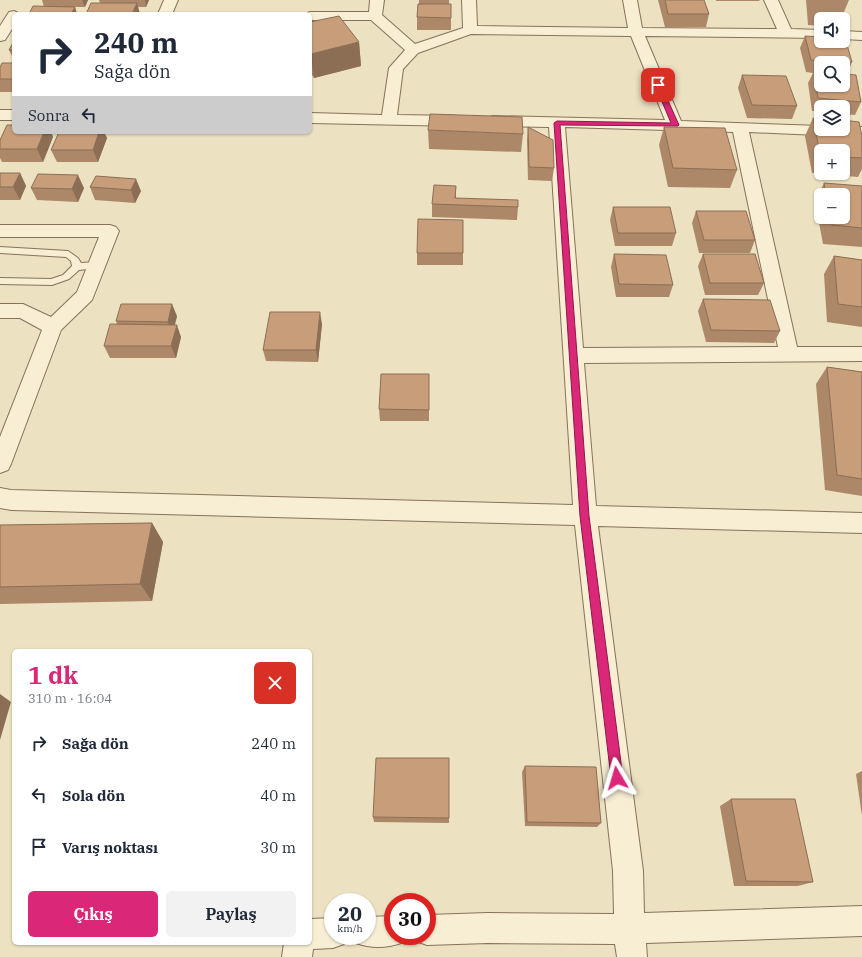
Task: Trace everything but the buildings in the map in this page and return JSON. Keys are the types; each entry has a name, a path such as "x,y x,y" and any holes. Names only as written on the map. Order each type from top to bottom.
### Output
{"street":[{"path":"166,12 170,0"},
{"path":"375,16 377,0"},
{"path":"469,0 470,30"},
{"path":"630,0 636,32 675,125"},
{"path":"771,0 786,33"},
{"path":"312,16 375,16 413,50"},
{"path":"0,37 12,18"},
{"path":"389,120 396,68 413,50 470,30 814,34"},
{"path":"850,35 862,36"},
{"path":"0,115 12,115"},
{"path":"312,118 675,125 862,132"},
{"path":"557,123 584,516 628,871 631,943"},
{"path":"740,128 789,354"},
{"path":"0,231 110,231 86,295 53,327 0,464"},
{"path":"0,311 23,311 53,327"},
{"path":"573,356 862,354"},
{"path":"0,498 19,500 862,523"},
{"path":"436,930 488,928 631,943 862,921"},
{"path":"312,934 324,933"},
{"path":"297,957 299,945"}],"lane":[{"path":"0,250 68,254 75,260 77,267"},
{"path":"0,281 52,282 66,277 77,267 96,265"}],"route":[{"path":"617,778 584,516 557,123 675,125 658,85"}]}
